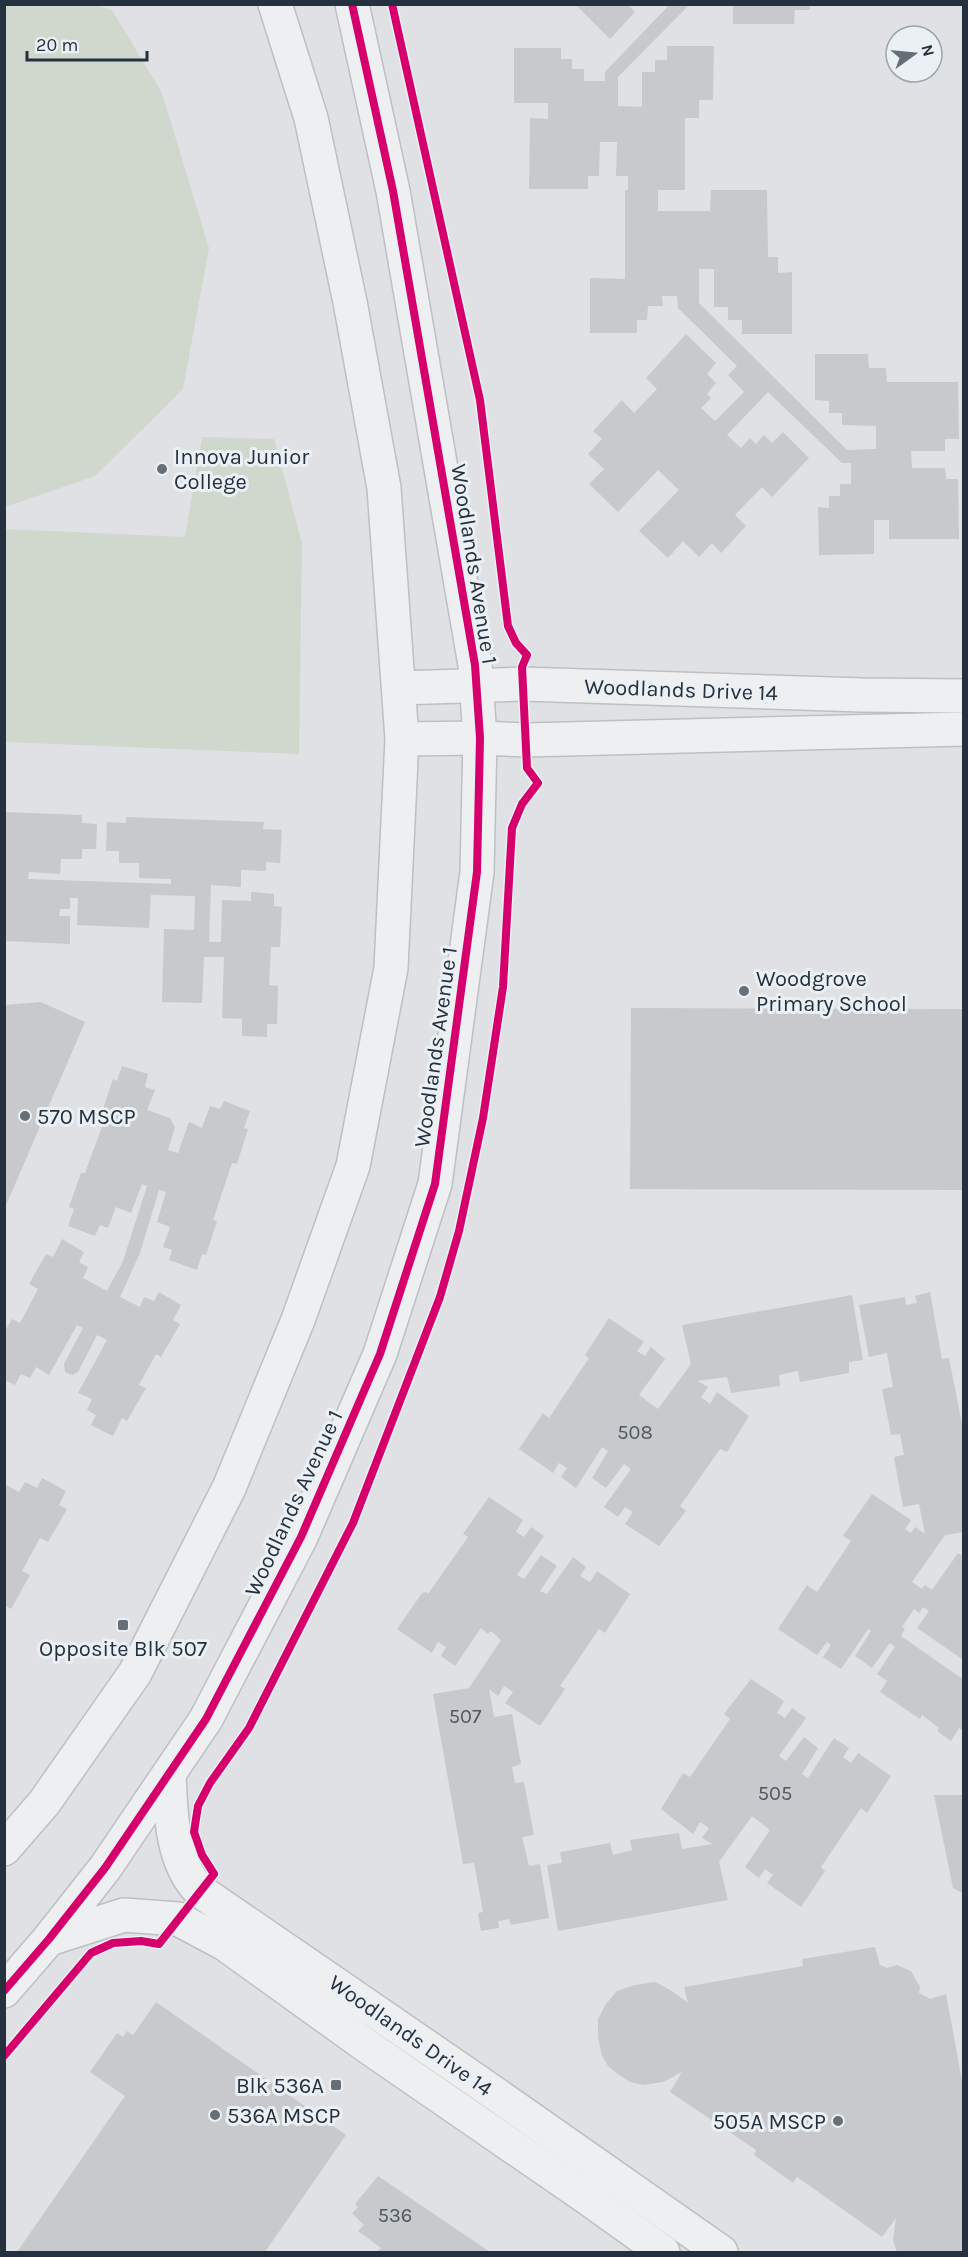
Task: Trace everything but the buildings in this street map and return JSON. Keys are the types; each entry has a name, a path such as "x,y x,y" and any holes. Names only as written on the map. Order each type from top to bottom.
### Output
{"street":[{"path":"4,1849 44,1803 135,1673 229,1488 298,1320 353,1166 391,968 402,739 384,488 350,302 311,118 275,4"},
{"name":"Woodlands Avenue 1","path":"4,1991 50,1940 105,1868 206,1719 301,1537 380,1354 435,1184 477,872 480,738 477,686 393,191 352,4"},
{"name":"Woodlands Drive 14","path":"399,688 523,684 963,696"},
{"name":"Woodlands Drive 14","path":"402,739 526,740 963,729"},
{"name":"Woodlands Drive 14","path":"169,1775 174,1834 179,1853 191,1882 200,1891 484,2086 721,2253"},
{"name":"Woodlands Drive 14","path":"50,1940 124,1916 178,1919 225,1944 663,2253"}],"shaded area":[{"path":"4,5 96,5 112,10 162,93 209,248 183,389 95,476 5,507"},
{"path":"202,437 274,439 302,543 299,754 5,742 5,529 185,537"}],"cycle path":[{"path":"4,1991 105,1868 206,1719 301,1537 380,1354 435,1184 477,872 480,738 475,665 393,191 352,4"},
{"path":"4,2056 91,1953 113,1943 141,1941 159,1944 214,1874 202,1855 194,1832 198,1806 210,1783 249,1728 353,1523 440,1297 459,1231 483,1118 503,987 512,828 522,804 538,783 527,768 522,667 527,655 516,643 508,626 480,400 392,4"}],"place":[{"name":"Innova Junior College","path":"162,469"},
{"name":"Woodgrove Primary School","path":"744,991"},
{"name":"570 MSCP","path":"25,1116"},
{"name":"Opposite Blk 507","path":"123,1625"},
{"name":"Blk 536A","path":"336,2085"},
{"name":"536A MSCP","path":"215,2115"},
{"name":"505A MSCP","path":"838,2121"}]}
